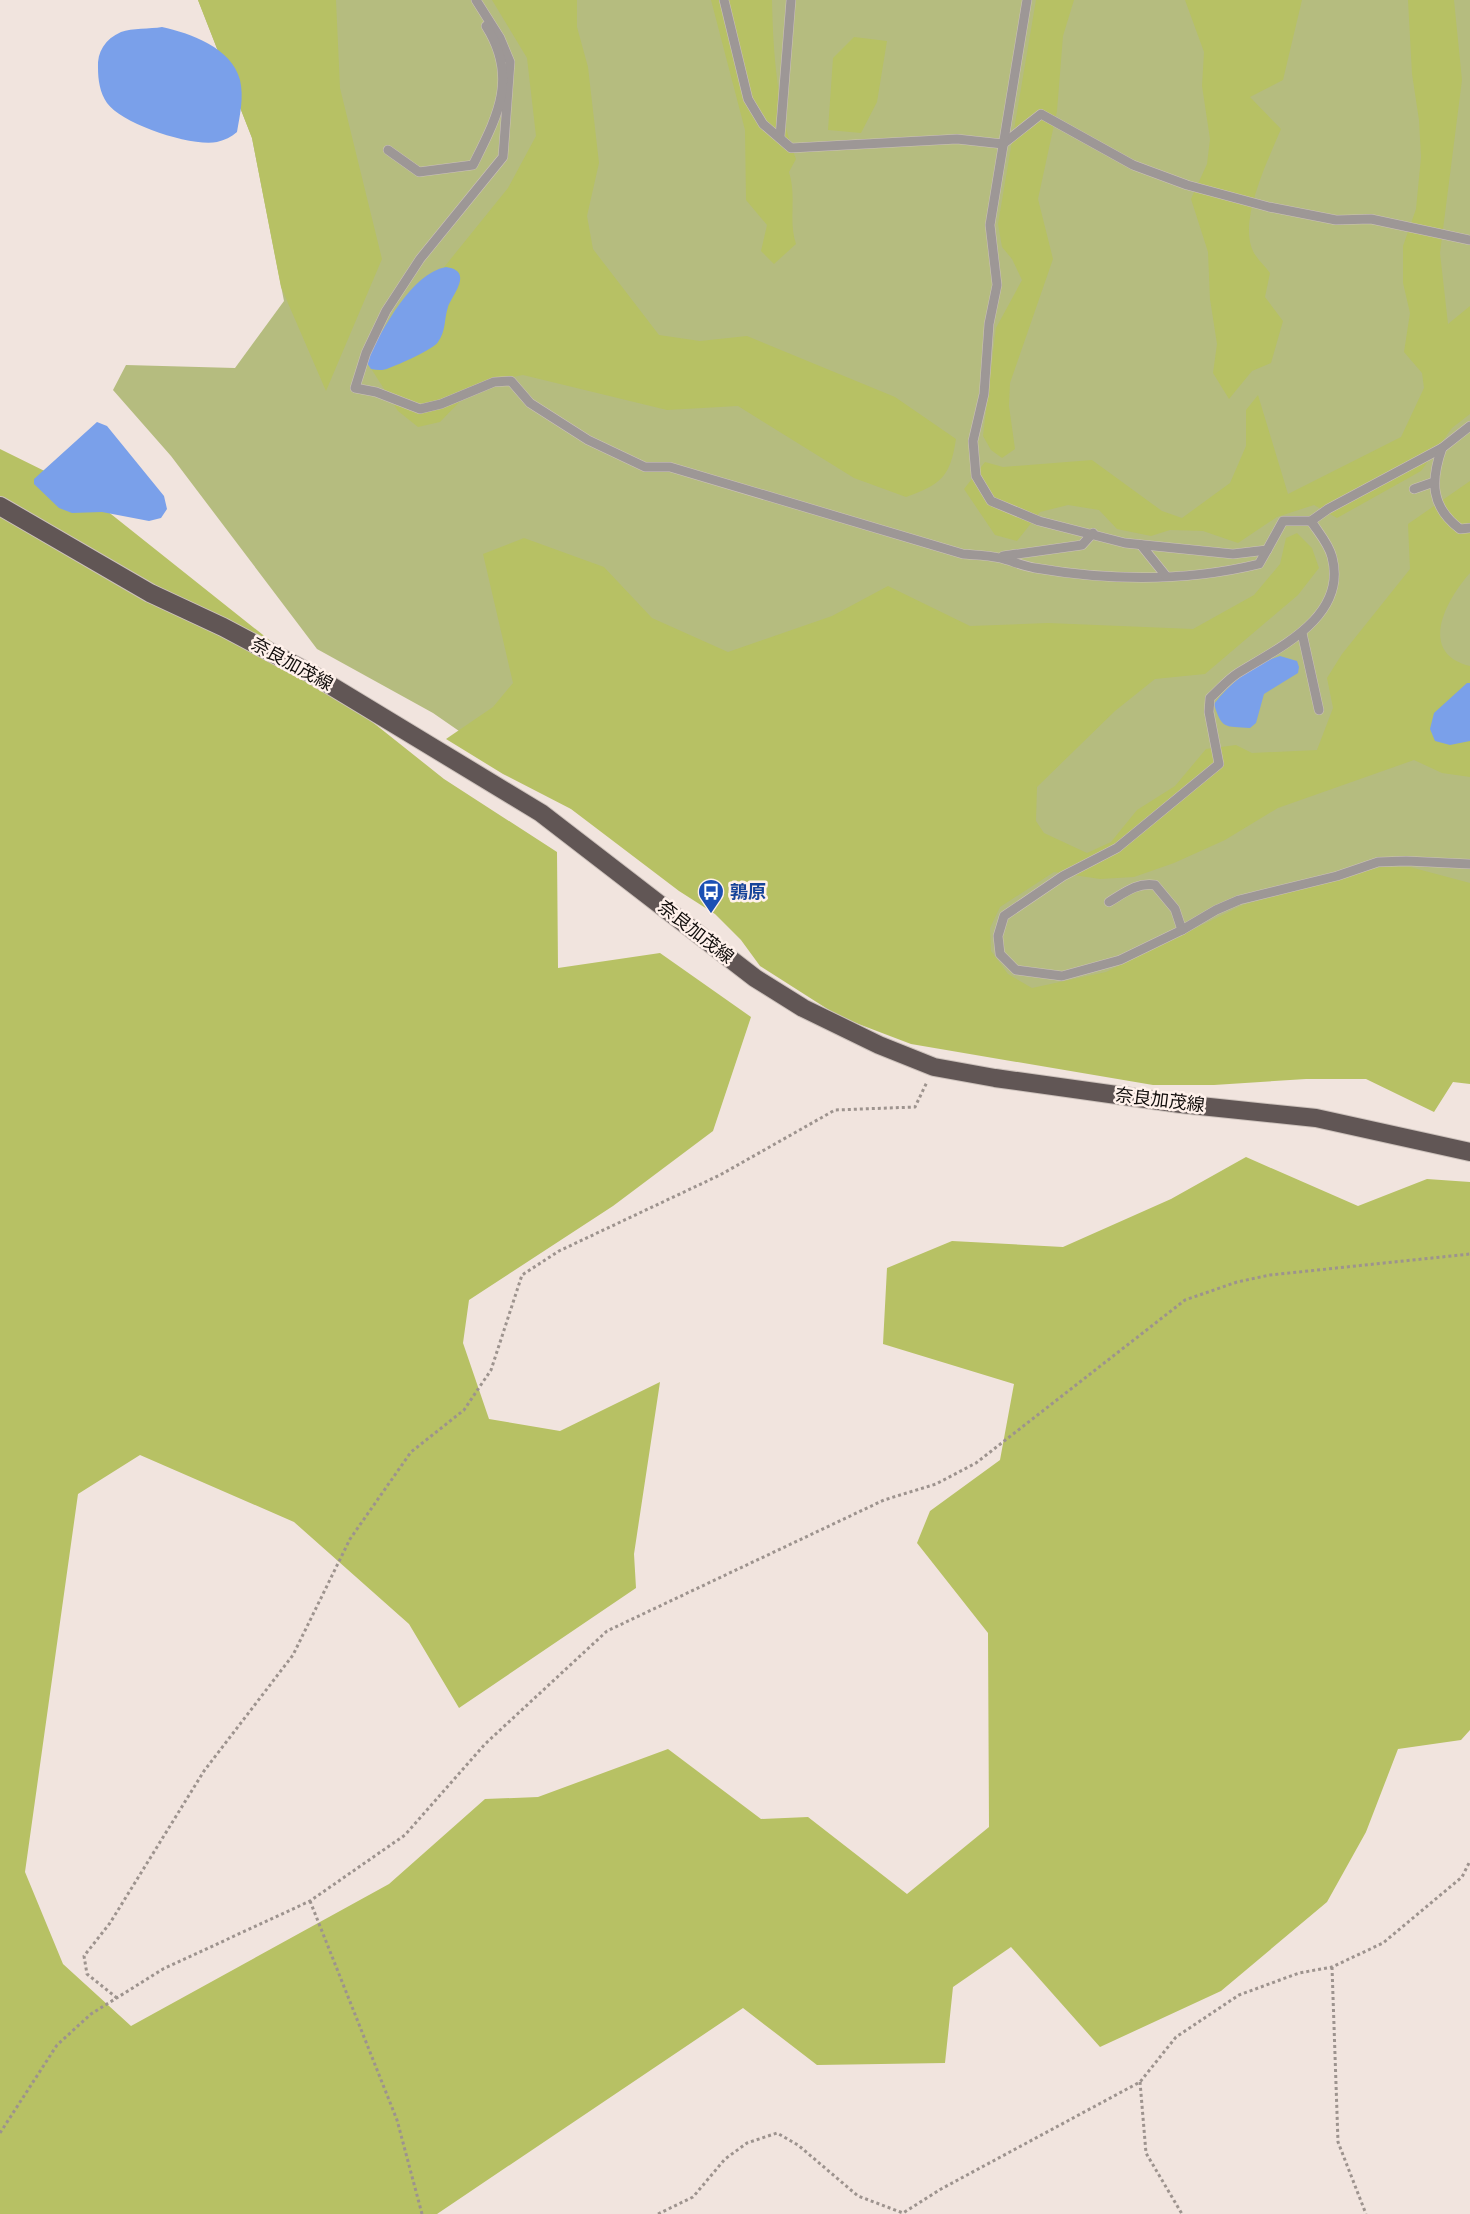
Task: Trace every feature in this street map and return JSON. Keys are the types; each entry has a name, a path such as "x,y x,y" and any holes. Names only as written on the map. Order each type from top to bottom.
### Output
{"main road":[{"name":"奈良加茂線","path":"0,506 150,593 223,627 310,673 541,813 755,978 838,1027 934,1067 1181,1104 1316,1118 1470,1152"}],"lane":[{"path":"388,150 420,172 473,165 499,111 503,86 499,53 490,32 470,0"},
{"path":"477,0 500,38 510,62 502,157 420,259 386,311 366,352 355,387 376,392 420,409 441,404 494,382 511,381 530,403 558,422 645,467 670,467 963,554 997,557 1033,567 1146,580 1166,576 1201,577 1259,564 1283,521 1311,521 1328,509 1442,448 1470,426"},
{"path":"724,0 748,99 763,124 791,148 957,139 1003,144 1041,114 1132,165 1187,184 1269,207 1326,219 1371,219 1470,240"},
{"path":"780,137 791,0"},
{"path":"1027,0 990,225 997,285 990,324 984,394 973,441 976,476 991,501 1039,521 1125,543 1233,554 1268,550"},
{"path":"1442,448 1434,482 1444,517 1460,529 1470,528"},
{"path":"1414,489 1434,482"},
{"path":"1311,521 1332,555 1335,577 1328,599 1302,633 1235,675 1210,698 1209,712 1219,764 1117,848 1063,876 1004,916 998,936 1000,954 1016,970 1062,976 1120,960 1239,900 1337,876 1378,862 1470,864"},
{"path":"997,557 1083,545 1093,533"},
{"path":"1141,545 1166,576"},
{"path":"1302,633 1318,710"},
{"path":"1109,902 1130,889 1146,883 1155,885 1175,909 1182,930"}],"path":[{"path":"118,1998 87,1974 84,1956 110,1923 204,1771 292,1654 350,1539 411,1452 464,1410 491,1370 522,1275 559,1251 720,1175 835,1110 915,1107 934,1067"},
{"path":"0,2133 57,2045 91,2014 163,1969 310,1901 405,1834 485,1744 607,1630 884,1500 936,1484 976,1463 1185,1300 1203,1292 1270,1275 1470,1254"},
{"path":"658,2214 693,2197 725,2159 747,2143 777,2133 798,2145 858,2196 903,2213 941,2189 1140,2082 1176,2037 1239,1995 1299,1973 1332,1967 1383,1943 1462,1876 1470,1861"},
{"path":"310,1901 397,2120 422,2214"},
{"path":"1332,1967 1338,2142 1366,2214"},
{"path":"1140,2082 1146,2153 1182,2214"}],"green space":[{"path":"198,0 1470,0 1470,1034 1005,1003 576,812 433,713 317,649 171,456 113,390 126,365 235,368 284,301 252,138"},
{"path":"198,0 336,0 340,88 382,259 326,391 281,287 252,138"},
{"path":"492,0 577,0 577,27 588,67 599,163 587,216 593,249 659,335 700,341 747,336 895,397 956,439 951,463 942,478 928,488 906,497 854,478 738,406 667,410 523,375 477,384 440,422 418,427 398,411 372,370 403,318 508,188 536,136 527,58"},
{"path":"711,0 772,0 780,100 796,159 789,172 796,244 774,264 761,251 767,225 746,200 745,130"},
{"path":"1036,0 1074,0 1063,36 1057,111 1038,199 1053,259 1010,383 1009,406 1015,449 1002,458 991,450 983,436 996,328 1022,280 1012,259 1002,247 998,224"},
{"path":"1185,0 1302,0 1283,80 1250,97 1281,129 1252,206 1249,238 1254,254 1270,273 1265,297 1283,321 1271,363 1252,371 1229,399 1213,373 1217,344 1210,299 1208,252 1191,199 1207,164 1210,139 1202,86 1204,52"},
{"path":"1408,0 1454,0 1462,80 1440,253 1448,324 1470,306 1470,414 1452,428 1421,471 1337,518 1314,505 1277,517 1238,543 1203,531 1170,530 1151,536 1117,529 1099,510 1068,505 1040,512 1017,541 995,535 964,489 985,462 1003,467 1092,460 1162,511 1182,518 1230,483 1246,446 1246,410 1258,395 1288,494 1401,437 1424,388 1422,373 1404,352 1410,313 1403,283 1403,246 1416,209 1421,157 1419,120 1412,74"},
{"path":"854,37 887,41 877,102 861,133 828,130 833,58"},
{"path":"0,449 77,487 444,779 557,852 558,968 660,953 751,1017 713,1131 613,1206 469,1300 463,1343 489,1419 560,1431 660,1382 634,1554 636,1588 459,1708 409,1624 294,1522 140,1455 78,1494 25,1872 63,1964 131,2026 389,1884 485,1799 538,1797 668,1749 761,1819 808,1817 907,1894 989,1827 988,1633 917,1543 930,1511 1000,1460 1014,1384 883,1344 887,1268 952,1241 1063,1247 1171,1199 1246,1157 1358,1206 1427,1179 1470,1182 1470,1730 1461,1740 1398,1749 1366,1832 1327,1902 1221,1991 1100,2047 1011,1947 953,1987 945,2063 817,2065 743,2008 437,2214 0,2214"},
{"path":"1470,481 1470,573 1452,597 1445,611 1440,638 1444,650 1454,659 1470,666 1470,777 1442,773 1414,760 1278,808 1225,840 1174,863 1134,877 1100,879 1054,872 1000,907 990,928 991,951 1008,974 1032,988 1106,972 1243,905 1381,867 1410,867 1470,883 1470,1084 1453,1082 1434,1112 1366,1079 1153,1085 911,1044 840,1017 760,966 741,940 715,914 679,891 571,809 503,774 446,739 493,707 513,683 483,554 524,538 604,567 652,618 728,652 832,616 888,586 970,626 1048,623 1193,629 1254,595 1280,564 1286,538 1297,533 1312,548 1319,568 1298,595 1205,674 1155,679 1115,711 1037,787 1036,821 1044,833 1087,853 1111,842 1137,810 1175,786 1206,749 1236,745 1252,753 1317,750 1333,708 1327,678 1342,654 1410,569 1408,524"}],"water":[{"path":"162,27 185,33 208,44 228,59 236,69 242,99 237,132 217,142 191,141 142,126 127,119 107,103 101,91 98,73 98,62 103,47 121,32"},
{"path":"446,267 454,269 459,273 460,278 457,290 448,307 441,338 423,353 394,366 382,370 371,369 367,363 367,357 400,304 421,280"},
{"path":"97,422 107,426 164,496 167,509 161,518 149,521 102,512 72,513 59,508 34,484 34,479"},
{"path":"1280,656 1297,661 1298,673 1264,694 1256,723 1250,728 1230,726 1222,722 1214,704 1221,696 1235,681 1252,669"},
{"path":"1467,683 1470,683 1470,741 1450,745 1435,741 1430,729 1434,713"}],"place":[{"name":"鶉原","path":"711,915"}]}
